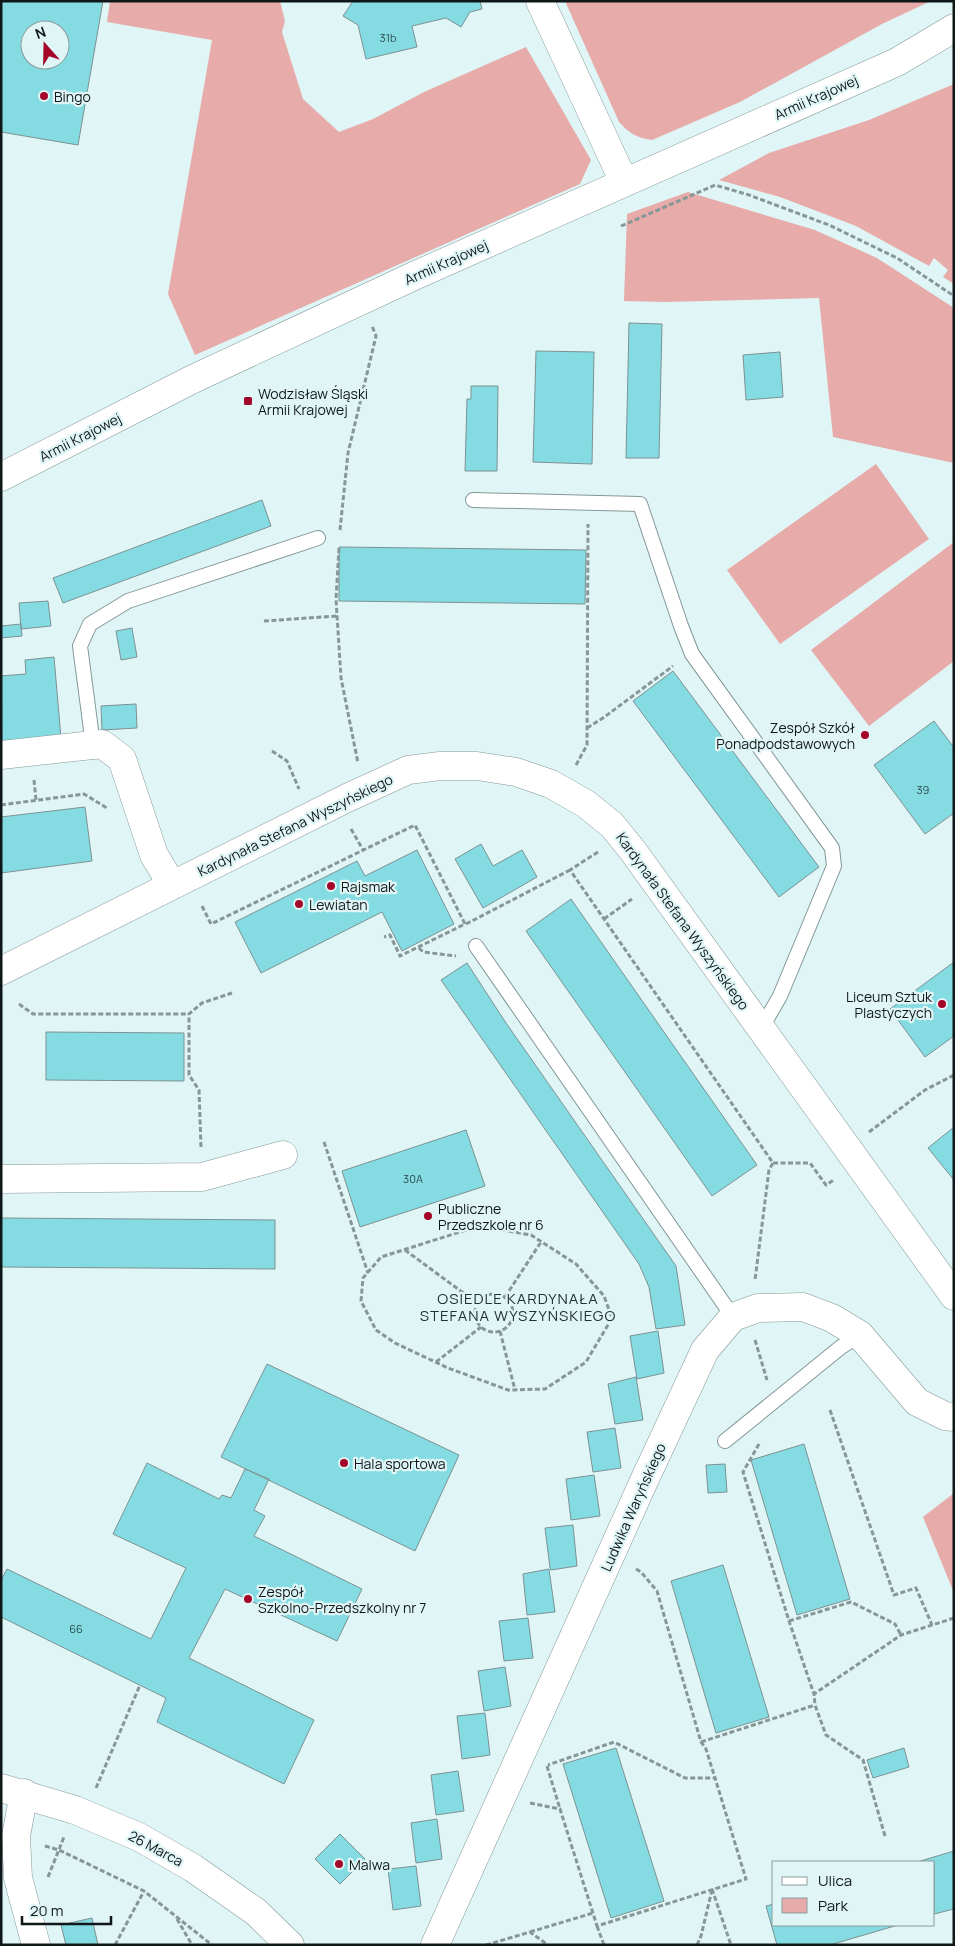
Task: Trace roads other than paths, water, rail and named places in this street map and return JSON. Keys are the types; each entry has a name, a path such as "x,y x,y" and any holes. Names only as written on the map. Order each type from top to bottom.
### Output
{"street":[{"path":"540,1 624,182"},
{"name":"Armii Krajowej","path":"1,477 200,376 416,275 897,62 954,28"},
{"name":"Armii Krajowej","path":"897,62 954,45"},
{"path":"1,755 102,744 122,759 154,855 172,885"},
{"name":"Kardynała Stefana Wyszyńskiego","path":"1,971 363,790 408,770 440,766 477,766 516,772 551,784 586,804 612,825 633,851 954,1296"},
{"path":"1,1179 202,1177 283,1155"},
{"path":"733,1316 758,1308 803,1307 832,1318 860,1335 917,1402 946,1416 954,1416"},
{"name":"Ludwika Waryńskiego","path":"435,1945 705,1350 733,1316"},
{"path":"12,1790 18,1878 36,1945"},
{"name":"26 Marca","path":"12,1790 75,1810 139,1837 193,1868 256,1912 290,1945"}],"lane":[{"path":"473,500 640,504 680,626 692,654 832,848 834,866 780,996 761,1028"},
{"path":"93,745 80,646 90,624 128,601 318,538"},
{"path":"476,946 733,1316"},
{"path":"726,1441 841,1347 860,1335"}],"place":[{"name":"Bingo","path":"44,96"},
{"name":"Wodzisław Śląski Armii Krajowej","path":"248,401"},
{"name":"Zespół Szkół Ponadpodstawowych","path":"865,735"},
{"name":"Rajsmak","path":"331,886"},
{"name":"Lewiatan","path":"299,904"},
{"name":"Liceum Sztuk Plastyczych","path":"942,1004"},
{"name":"Publiczne Przedszkole nr 6","path":"428,1216"},
{"name":"Hala sportowa","path":"344,1463"},
{"name":"Zespół Szkolno-Przedszkolny nr 7","path":"248,1599"},
{"name":"Malwa","path":"339,1864"}],"district":[{"name":"OSIEDLE KARDYNAŁA STEFANA WYSZYŃSKIEGO","path":"518,1306"}]}
